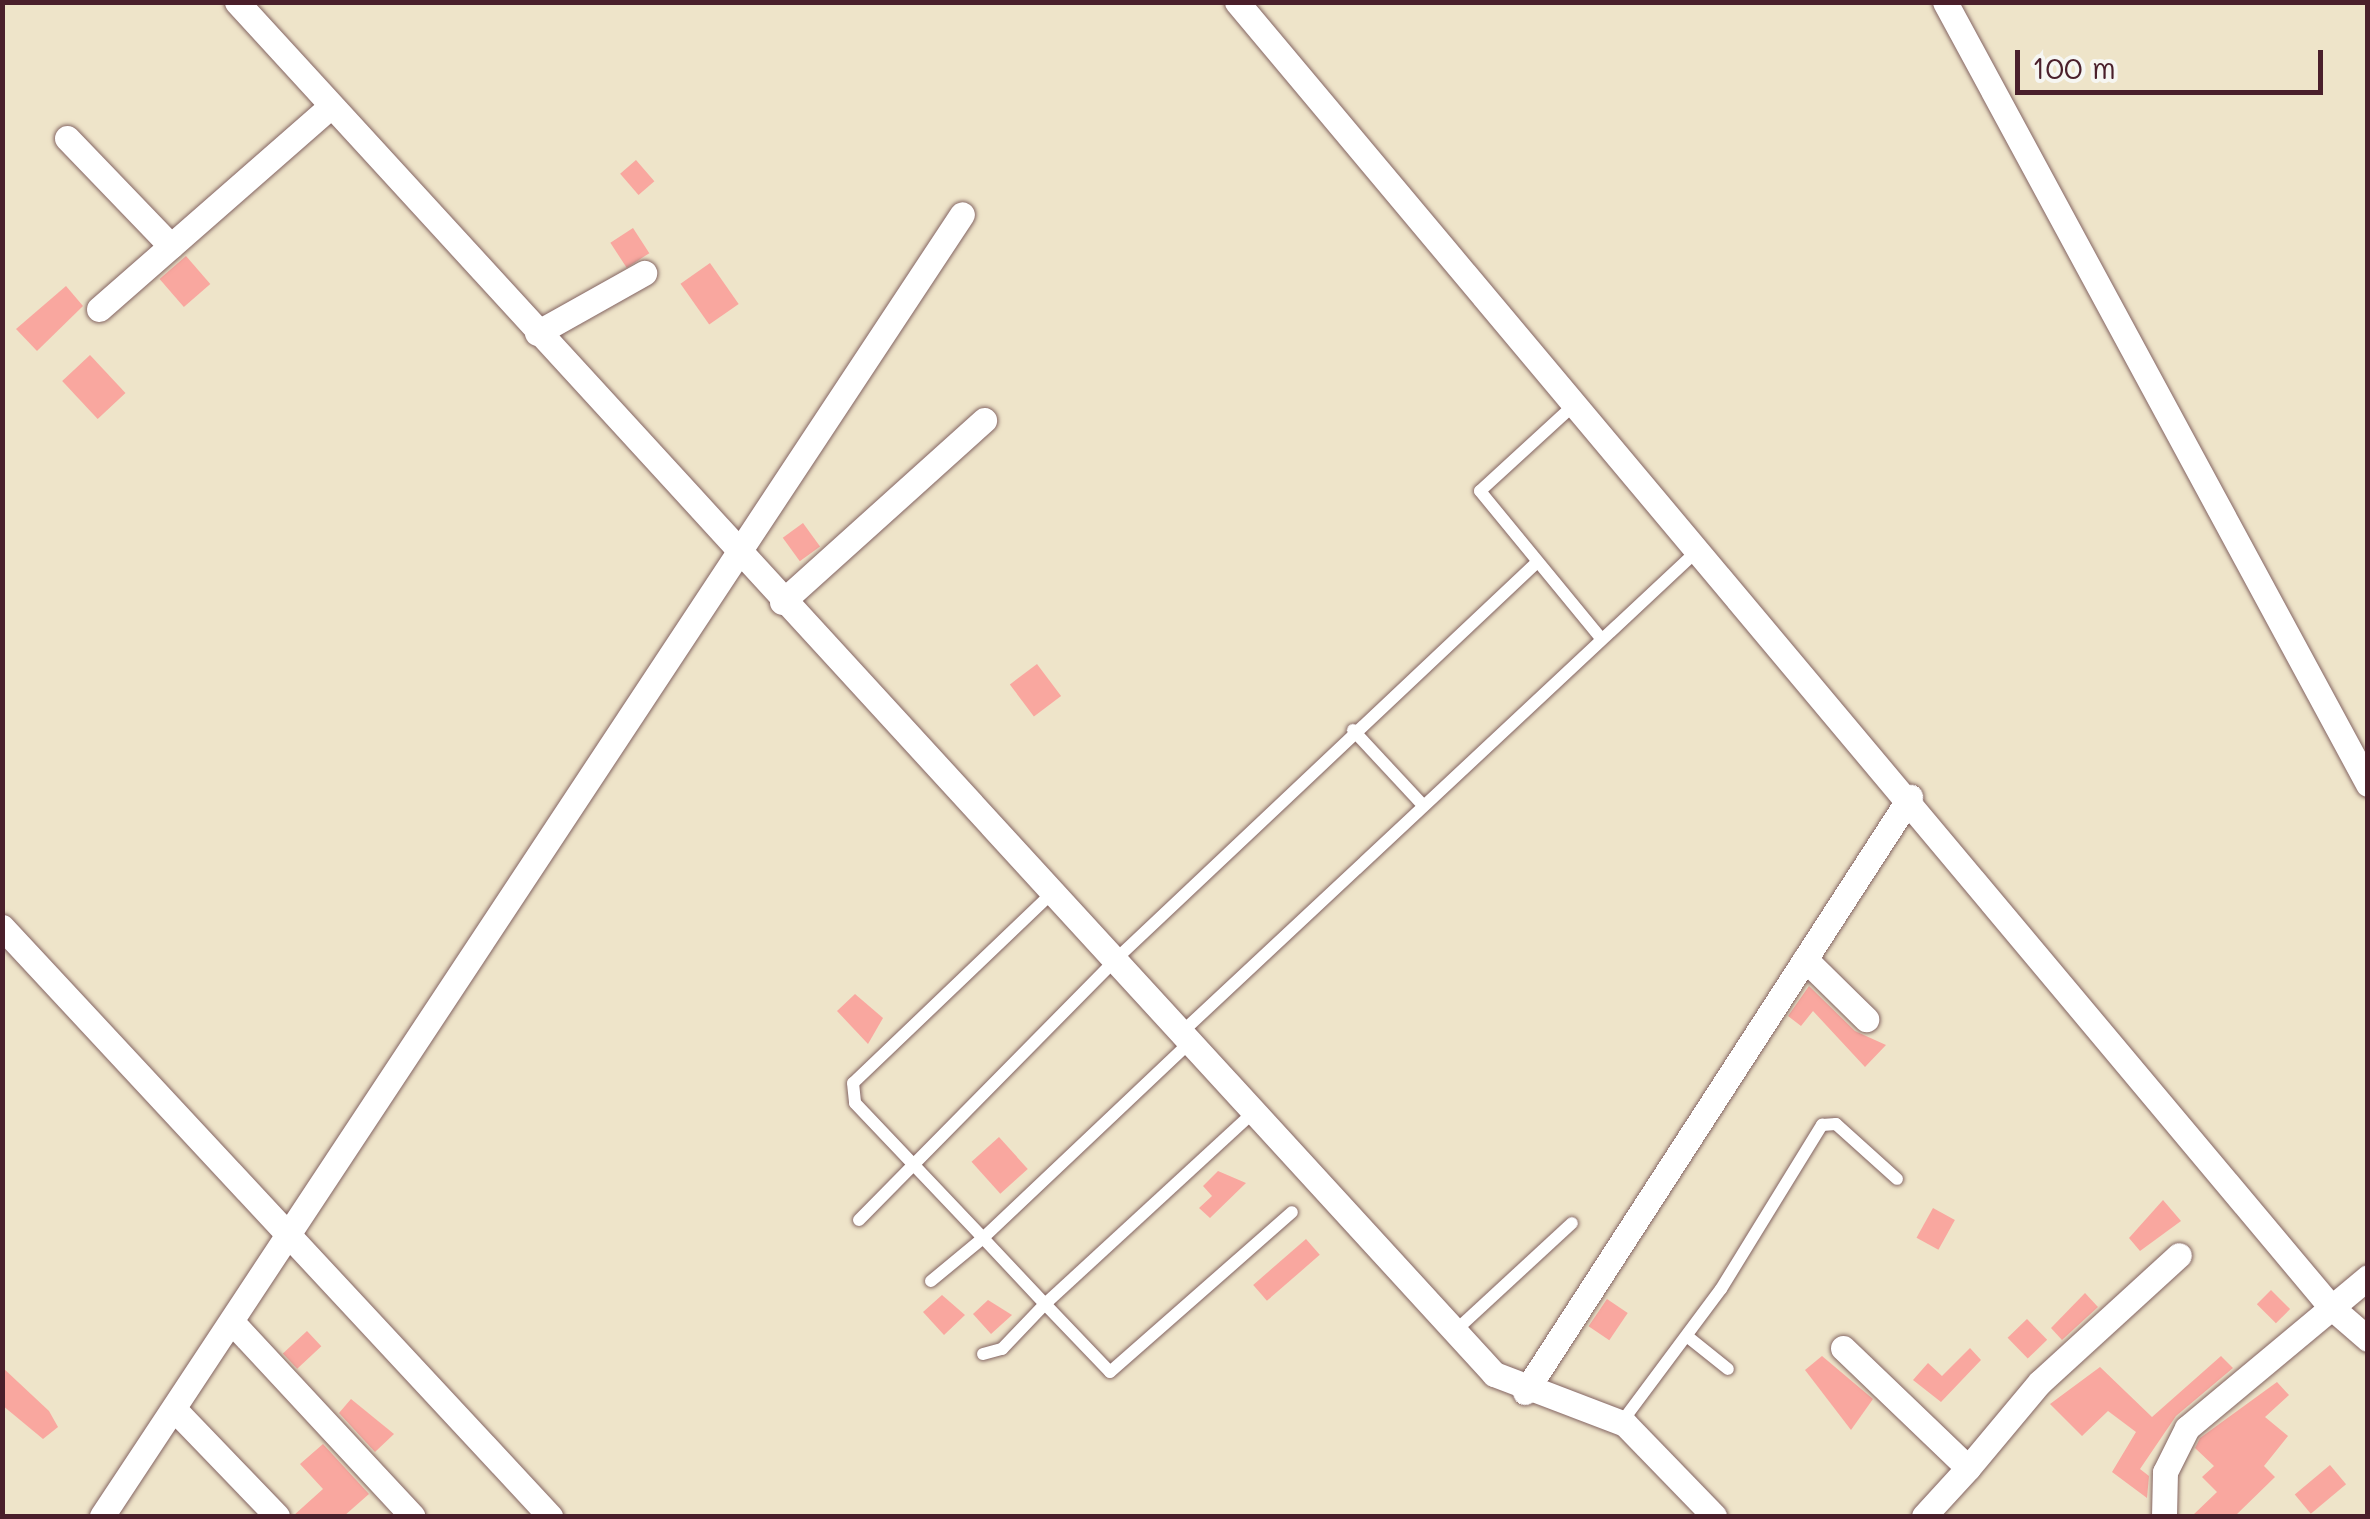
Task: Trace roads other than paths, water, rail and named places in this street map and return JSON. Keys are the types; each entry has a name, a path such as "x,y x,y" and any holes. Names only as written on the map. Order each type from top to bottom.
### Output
{"street":[{"path":"237,2 736,554 1455,1331 1525,1392 1620,1423 1714,1516"},
{"path":"1237,2 1701,547 2331,1307 2368,1339"},
{"path":"1945,2 2368,784"},
{"path":"99,308 331,106"},
{"path":"68,138 171,246"},
{"path":"102,1516 962,214"},
{"path":"537,333 644,273"},
{"path":"782,602 984,420"},
{"path":"1525,1392 1910,797"},
{"path":"2,927 550,1516"},
{"path":"1805,959 1866,1019"},
{"path":"1924,1516 2040,1382 2179,1256"},
{"path":"2164,1516 2165,1472 2187,1428 2368,1277"},
{"path":"232,1322 412,1516"},
{"path":"1843,1348 1968,1468"},
{"path":"175,1410 277,1516"}],"lane":[{"path":"1578,401 1480,491 1535,564 1600,637"},
{"path":"931,1281 983,1238 1420,802 1701,547"},
{"path":"859,1220 916,1167 1114,961 1353,730 1535,564"},
{"path":"1353,730 1420,802"},
{"path":"1052,893 853,1084 855,1103 1110,1372 1292,1212"},
{"path":"983,1354 1002,1349 1254,1112"},
{"path":"1620,1423 1688,1336 1822,1124 1836,1124 1898,1180"},
{"path":"1455,1331 1572,1223"},
{"path":"1688,1336 1728,1369"}]}
